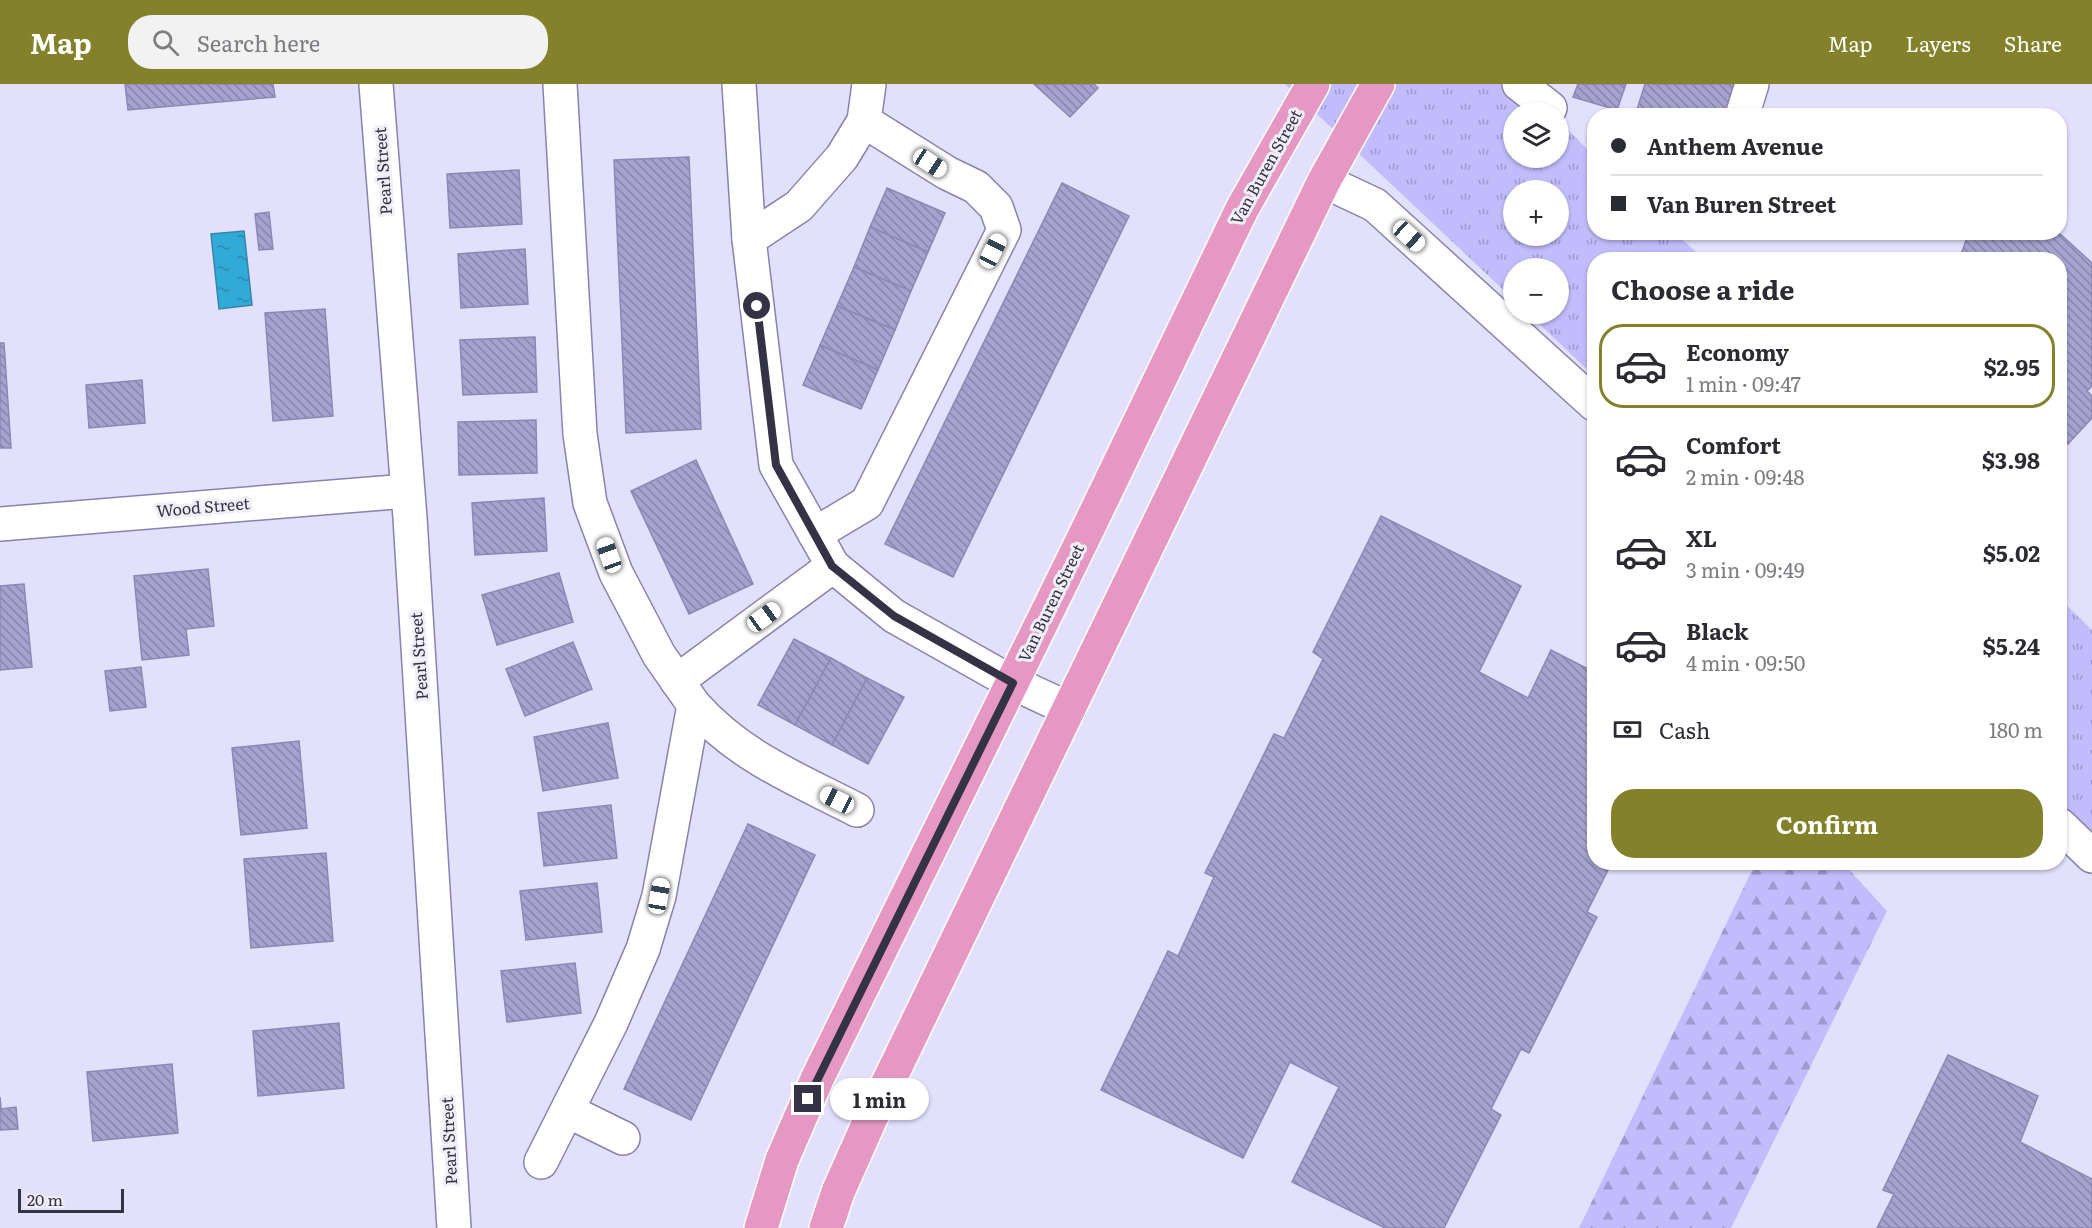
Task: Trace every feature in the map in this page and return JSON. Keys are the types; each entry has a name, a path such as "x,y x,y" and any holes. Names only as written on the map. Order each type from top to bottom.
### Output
{"main road":[{"name":"Van Buren Street","path":"760,1228 782,1160 817,1079 1013,683 1242,208 1313,84"},
{"path":"826,1228 838,1192 870,1120 1324,182 1378,84"}],"street":[{"name":"Pearl Street","path":"376,84 407,490 454,1228"},
{"path":"560,84 580,434 590,503 616,573 659,655 716,731 759,761 857,810"},
{"path":"739,84 749,238 776,465 832,566 894,616 1013,683 1069,710"},
{"path":"749,238 799,206 842,157 864,121 869,84"},
{"path":"1519,84 1542,102"},
{"path":"1744,108 1752,84"},
{"path":"815,534 867,503 1004,230 996,207 976,187 946,173 864,121"},
{"path":"1324,182 1375,205 1587,398"},
{"name":"Wood Street","path":"0,524 407,490"},
{"path":"541,1162 612,1023 643,948 659,896 686,693 832,566"},
{"path":"2067,832 2092,856"},
{"path":"568,1111 623,1138"}],"green space":[{"path":"1285,84 1519,84 1538,102 1503,102 1503,168 1569,168 1569,131 1587,149 1587,240 1683,240 1696,252 1587,252 1587,369 1539,324 1569,324 1569,258 1503,258 1503,290"},
{"path":"2067,606 2092,630 2092,845 2067,821"},
{"path":"1752,870 1849,870 1887,911 1731,1228 1579,1228"}],"water":[{"path":"244,231 252,305 219,309 211,234"}],"building":[{"path":"125,84 273,84 275,97 128,110"},
{"path":"1034,84 1094,84 1098,88 1070,117"},
{"path":"1578,84 1626,84 1618,108 1573,97"},
{"path":"1645,84 1730,84 1743,88 1736,108 1638,108"},
{"path":"689,157 701,429 626,433 614,160"},
{"path":"519,170 522,224 450,228 447,174"},
{"path":"1062,183 1129,216 953,577 885,544"},
{"path":"887,188 945,213 928,252 870,227"},
{"path":"269,212 273,249 259,250 255,214"},
{"path":"870,227 928,252 911,291 854,267"},
{"path":"1966,240 2067,240 2092,263 2092,386 2087,391 2092,396 2092,418 2068,444 2067,252 1962,252"},
{"path":"525,249 528,304 461,308 458,254"},
{"path":"854,267 911,291 895,330 837,306"},
{"path":"837,306 895,330 878,370 820,345"},
{"path":"325,309 333,416 273,421 265,313"},
{"path":"535,337 537,392 463,395 460,340"},
{"path":"0,343 4,343 11,448 0,448"},
{"path":"820,345 878,370 861,409 803,385"},
{"path":"142,380 145,423 89,428 86,385"},
{"path":"536,420 537,473 459,475 458,422"},
{"path":"696,460 753,584 689,614 631,491"},
{"path":"544,498 547,551 475,555 472,503"},
{"path":"1381,516 1521,586 1479,672 1528,698 1551,650 1587,668 1587,870 1608,870 1587,912 1597,917 1529,1053 1521,1049 1491,1109 1501,1115 1444,1228 1385,1228 1292,1182 1339,1087 1290,1062 1243,1158 1101,1090 1168,951 1178,956 1214,877 1205,873 1274,734 1284,738 1323,659 1313,652"},
{"path":"208,569 214,626 186,629 189,655 142,660 134,576"},
{"path":"559,573 573,622 497,645 482,595"},
{"path":"24,584 32,667 0,670 0,586"},
{"path":"794,639 831,658 795,725 758,705"},
{"path":"573,642 592,689 525,716 506,669"},
{"path":"831,658 867,678 832,745 795,725"},
{"path":"141,667 146,707 110,711 105,671"},
{"path":"867,678 904,697 868,764 832,745"},
{"path":"608,723 618,778 543,791 534,737"},
{"path":"299,741 307,828 241,835 232,748"},
{"path":"611,805 617,858 544,866 538,813"},
{"path":"748,824 815,855 691,1120 624,1089"},
{"path":"326,853 333,941 251,948 244,859"},
{"path":"597,883 602,932 526,940 520,891"},
{"path":"575,963 581,1013 507,1022 501,971"},
{"path":"339,1023 344,1088 258,1096 253,1031"},
{"path":"1948,1055 2038,1096 2020,1142 2092,1179 2092,1228 1877,1228 1894,1194 1883,1190"},
{"path":"172,1064 178,1133 93,1141 87,1072"},
{"path":"0,1097 1,1109 16,1107 18,1129 0,1130"}],"route":[{"path":"757,306 776,465 832,566 894,616 1013,683 808,1099"}]}
